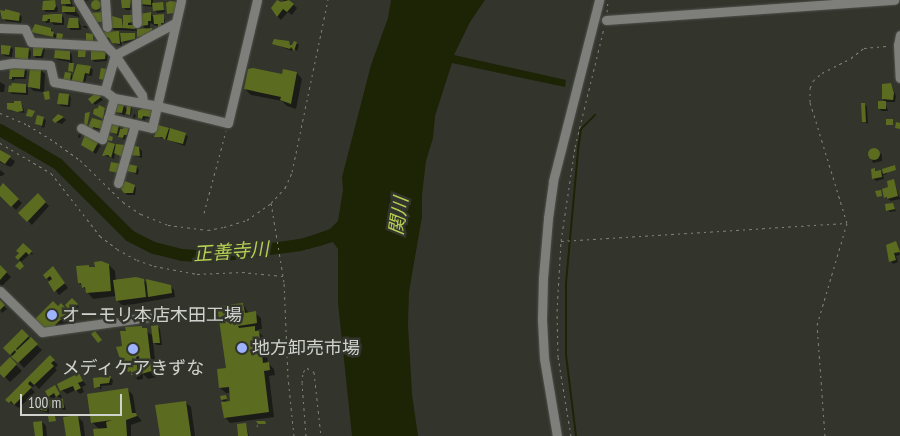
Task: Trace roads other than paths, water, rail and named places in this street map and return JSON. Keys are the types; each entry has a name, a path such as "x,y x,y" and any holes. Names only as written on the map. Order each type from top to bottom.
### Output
{"street":[{"path":"78,0 106,46 115,55 142,95 143,102"},
{"path":"105,0 107,27"},
{"path":"136,0 137,23"},
{"path":"108,118 152,128 181,0"},
{"path":"0,66 13,63 50,65 54,82 105,91 114,98 143,102 228,123 257,0"},
{"path":"557,436 544,358 543,278 554,181 599,0"},
{"path":"606,20 894,0"},
{"path":"105,91 115,55 175,23"},
{"path":"0,28 26,29 31,42 106,46"},
{"path":"900,35 898,45 900,78"},
{"path":"81,128 102,139 114,98"},
{"path":"118,183 135,124"},
{"path":"0,291 42,332 149,317"}],"water":[{"name":"関川","path":"391,0 485,0 470,22 454,55 566,80 565,87 452,63 435,116 433,138 426,161 422,195 422,217 409,292 408,325 412,394 418,436 352,436 338,303 338,249 333,242 308,249 305,238 330,229 338,221 343,190 342,177 371,65 388,18"}],"waterway":[{"path":"576,436 566,355 566,283 581,129 595,115"},
{"name":"正善寺川","path":"0,130 58,164 130,236 154,248 182,255 211,257 300,245 323,239"}],"place":[{"name":"オーモリ本店木田工場","path":"52,315"},
{"name":"地方卸売市場","path":"242,348"},
{"name":"メディケアきずな","path":"133,349"}]}
